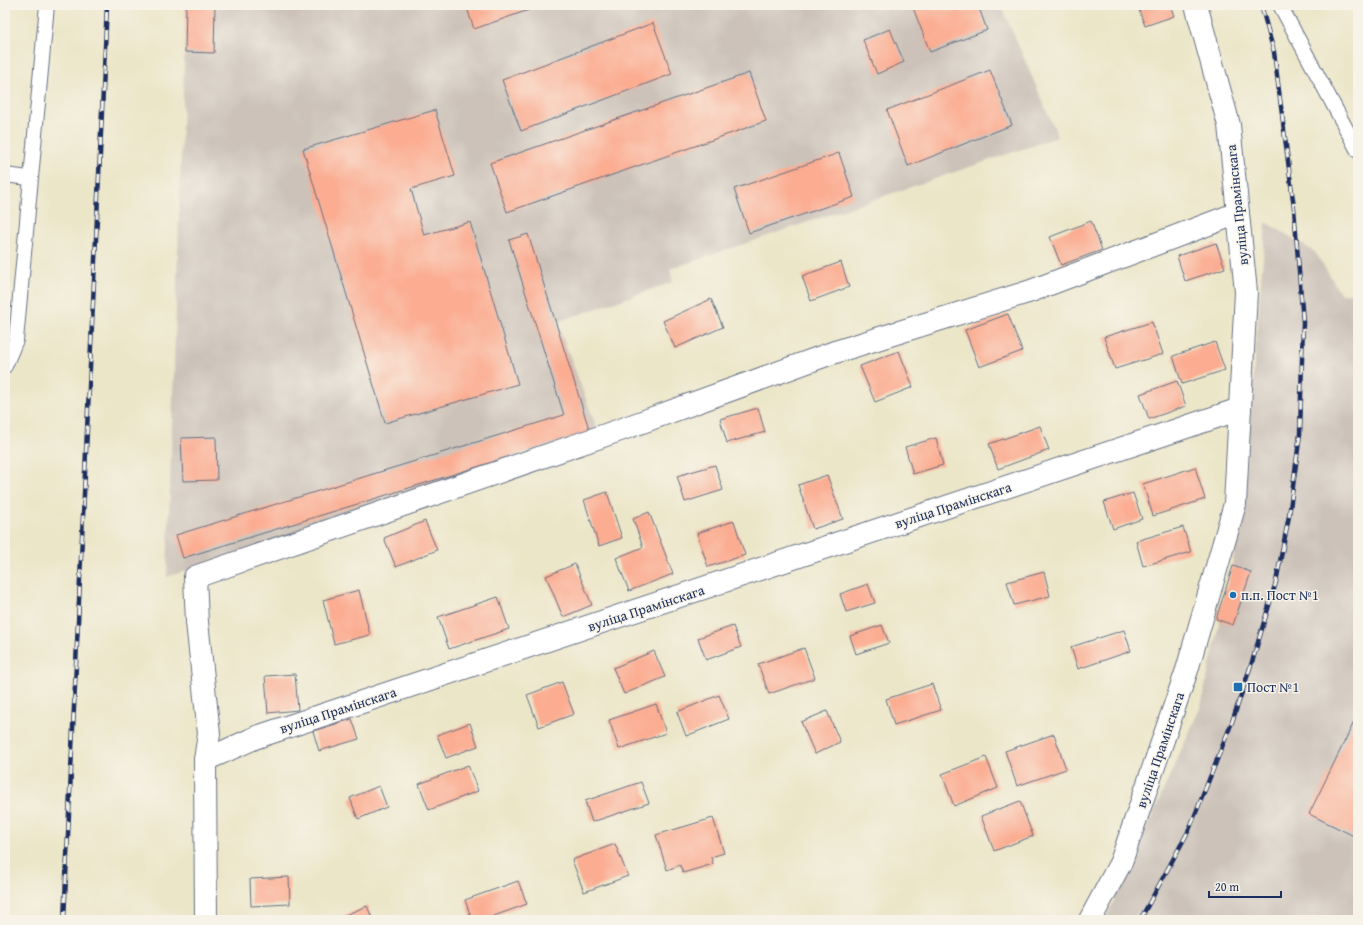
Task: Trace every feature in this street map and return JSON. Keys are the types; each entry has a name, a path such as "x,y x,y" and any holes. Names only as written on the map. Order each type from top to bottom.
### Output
{"street":[{"name":"вуліца Прамінскага","path":"1090,920 1121,862 1189,662 1235,504 1246,292 1229,125 1196,5"},
{"path":"206,920 205,760 209,734 197,622 195,577 620,430 832,353 1031,291 1238,213"},
{"name":"вуліца Прамінскага","path":"205,760 257,737 1240,409"}],"lane":[{"path":"5,366 16,340 46,5"},
{"path":"1280,5 1358,151"},
{"path":"1344,125 1358,131"},
{"path":"5,175 30,178"}],"shaded area":[{"path":"186,5 1001,5 1058,137 670,269 673,282 557,322 599,434 167,577"},
{"path":"1266,222 1315,252 1341,294 1358,292 1358,920 1105,920 1201,706 1241,523"}],"building":[{"path":"186,5 215,5 214,53 185,52"},
{"path":"466,5 543,5 474,29"},
{"path":"912,5 978,5 987,30 930,52"},
{"path":"1137,5 1170,5 1174,16 1145,26"},
{"path":"653,23 672,74 521,131 502,80"},
{"path":"890,29 904,62 877,74 863,40"},
{"path":"990,70 1012,125 908,166 887,110"},
{"path":"749,73 766,121 507,212 490,163"},
{"path":"435,110 455,176 411,189 424,235 470,222 518,384 385,423 303,149"},
{"path":"839,153 854,197 749,233 734,189"},
{"path":"1091,221 1102,250 1061,265 1050,237"},
{"path":"528,234 590,432 183,558 176,535 564,415 509,240"},
{"path":"1216,243 1225,268 1185,281 1177,256"},
{"path":"841,262 849,287 811,301 802,276"},
{"path":"711,299 723,327 675,348 663,321"},
{"path":"1008,314 1022,351 979,367 965,330"},
{"path":"1152,322 1163,354 1115,369 1104,337"},
{"path":"1215,342 1225,370 1182,384 1173,356"},
{"path":"899,351 913,387 875,402 860,366"},
{"path":"1177,381 1186,406 1149,419 1140,394"},
{"path":"758,408 765,432 727,443 720,419"},
{"path":"1040,426 1049,450 998,469 989,444"},
{"path":"216,437 217,480 183,481 181,438"},
{"path":"936,438 943,465 913,474 905,447"},
{"path":"715,465 723,490 685,502 677,476"},
{"path":"1195,467 1205,499 1153,516 1143,484"},
{"path":"827,475 843,519 813,529 798,485"},
{"path":"607,492 622,538 599,546 584,500"},
{"path":"1133,493 1142,519 1113,529 1104,502"},
{"path":"649,512 673,574 629,591 616,558 643,547 633,519"},
{"path":"425,521 437,550 396,567 384,538"},
{"path":"734,521 745,555 708,567 697,533"},
{"path":"1183,527 1191,552 1143,566 1136,541"},
{"path":"575,564 592,605 563,617 546,576"},
{"name":"п.п. Пост №1","path":"1233,566 1251,572 1233,625 1216,619"},
{"path":"1044,572 1050,596 1014,605 1007,582"},
{"path":"868,584 875,603 846,612 840,594"},
{"path":"359,590 370,635 334,644 323,600"},
{"path":"498,597 509,629 449,649 438,617"},
{"path":"882,625 889,643 856,654 850,636"},
{"path":"733,626 741,647 706,660 698,638"},
{"path":"1124,630 1131,651 1078,669 1071,647"},
{"path":"804,648 815,678 769,694 758,664"},
{"path":"654,651 665,677 624,694 613,668"},
{"path":"295,674 298,710 268,713 265,676"},
{"path":"562,682 574,714 539,727 527,695"},
{"path":"932,684 941,710 894,725 886,699"},
{"path":"719,695 729,719 686,736 677,712"},
{"path":"656,704 666,733 619,749 609,720"},
{"path":"827,711 840,742 815,754 801,722"},
{"path":"1358,714 1358,828 1354,836 1309,814"},
{"path":"352,719 359,739 319,751 313,731"},
{"path":"470,723 478,746 446,758 437,735"},
{"path":"1054,734 1066,769 1017,786 1005,751"},
{"path":"986,757 998,788 954,806 942,774"},
{"path":"468,765 478,791 429,810 419,784"},
{"path":"641,782 649,803 592,822 585,801"},
{"path":"379,786 387,807 358,819 350,798"},
{"path":"1020,801 1033,836 994,851 981,816"},
{"path":"713,818 724,853 711,857 713,864 683,873 680,865 667,870 656,835"},
{"path":"615,844 628,876 584,892 572,860"},
{"path":"289,877 290,904 251,906 250,879"},
{"path":"518,881 527,904 483,920 472,920 465,900"},
{"path":"367,906 373,920 333,920"}],"railway":[{"path":"64,920 107,5"},
{"path":"1140,920 1189,830 1232,722 1253,659 1276,582 1289,516 1300,434 1303,322 1294,208 1274,52 1261,5"}],"place":[{"name":"п.п. Пост №1","path":"1233,595"},
{"name":"Пост №1","path":"1238,687"}]}
